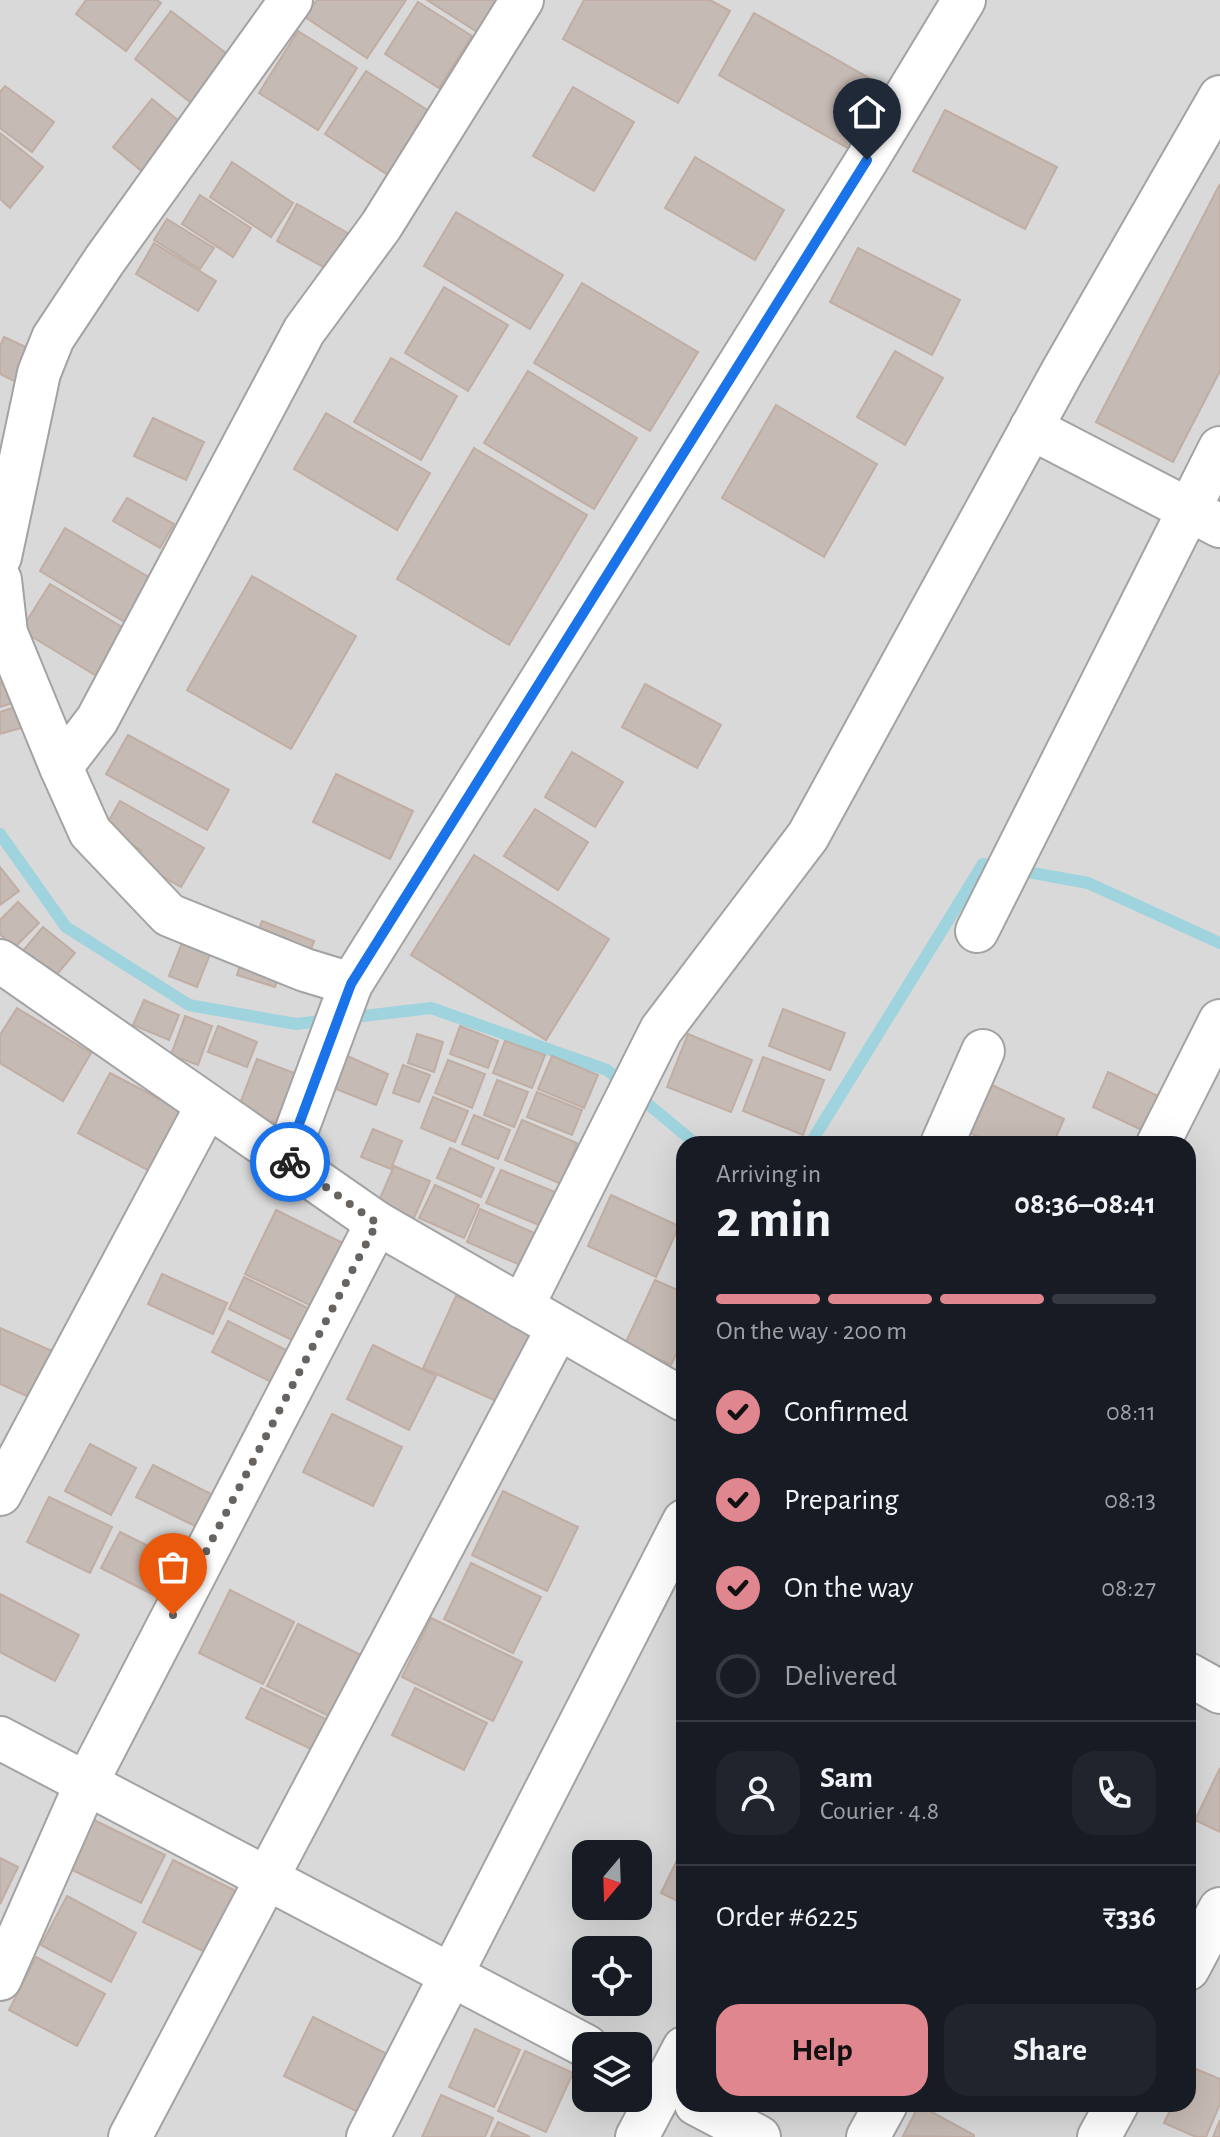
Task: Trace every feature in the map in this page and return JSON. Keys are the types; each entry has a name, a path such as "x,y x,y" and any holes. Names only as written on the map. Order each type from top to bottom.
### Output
{"street":[{"path":"0,557 39,373 53,338 104,261 291,0"},
{"path":"61,767 97,720 304,331 381,226 522,0"},
{"path":"286,1159 349,988 964,0"},
{"path":"522,1307 661,1030 808,836 1031,428 1220,97"},
{"path":"1031,428 1204,518"},
{"path":"977,931 1020,844 1204,518 1220,448"},
{"path":"0,580 6,633 90,832 169,915 349,988"},
{"path":"2,970 377,1223 676,1395"},
{"path":"1162,1136 1220,1021"},
{"path":"946,1136 983,1051"},
{"path":"0,1494 207,1106"},
{"path":"0,1979 86,1784 377,1223"},
{"path":"130,2137 558,1328"},
{"path":"368,2137 676,1537"},
{"path":"1196,1678 1220,1692"},
{"path":"0,1738 572,2039"},
{"path":"1196,1954 1220,1909"},
{"path":"637,2137 670,2090"},
{"path":"712,2112 759,2137"},
{"path":"868,2137 882,2112"},
{"path":"1099,2137 1113,2112"}],"shaded area":[{"path":"0,0 1220,0 1220,2137 0,2137"}],"building":[{"path":"86,0 157,0 161,3 126,51 76,14"},
{"path":"317,0 406,0 367,58 305,17"},
{"path":"427,0 515,0 490,40"},
{"path":"584,0 710,0 730,11 678,103 563,39"},
{"path":"418,2 472,36 439,88 385,54"},
{"path":"171,11 231,57 194,105 135,59"},
{"path":"754,13 894,92 858,154 719,75"},
{"path":"298,31 357,68 318,130 259,93"},
{"path":"366,71 429,111 388,175 325,134"},
{"path":"5,86 54,122 32,152 0,128 0,92"},
{"path":"573,87 634,122 594,191 533,156"},
{"path":"152,99 191,131 151,179 113,147"},
{"path":"945,110 1057,167 1025,229 913,171"},
{"path":"0,133 43,167 10,208 0,199"},
{"path":"695,157 784,210 755,260 665,208"},
{"path":"232,162 293,203 271,237 210,197"},
{"path":"1220,184 1220,371 1173,462 1096,422"},
{"path":"200,195 251,228 233,257 182,224"},
{"path":"297,204 353,236 332,272 277,241"},
{"path":"456,212 563,275 530,329 424,266"},
{"path":"167,219 214,248 200,269 154,240"},
{"path":"154,243 216,281 198,311 136,274"},
{"path":"858,248 960,300 932,355 830,302"},
{"path":"582,283 698,352 650,431 534,363"},
{"path":"444,287 508,325 468,391 405,353"},
{"path":"4,337 41,354 26,387 0,374 0,346"},
{"path":"895,351 943,378 905,445 857,417"},
{"path":"391,358 457,396 421,460 354,422"},
{"path":"528,371 637,438 594,509 484,443"},
{"path":"776,405 877,464 824,557 722,498"},
{"path":"326,413 430,473 397,530 294,469"},
{"path":"153,418 204,442 186,480 134,456"},
{"path":"474,448 587,515 509,645 397,579"},
{"path":"127,498 174,524 160,548 113,521"},
{"path":"65,528 159,583 133,627 40,571"},
{"path":"252,576 356,636 291,749 187,690"},
{"path":"50,584 127,630 98,677 21,630"},
{"path":"15,677 22,700 0,707 0,682"},
{"path":"645,684 721,725 697,768 622,727"},
{"path":"24,704 31,725 0,734 0,712"},
{"path":"128,735 229,790 207,830 106,774"},
{"path":"572,752 623,782 595,827 545,797"},
{"path":"336,774 413,811 390,859 313,822"},
{"path":"120,801 204,848 181,887 135,861 141,850 104,829"},
{"path":"535,809 588,842 558,890 504,856"},
{"path":"474,855 609,939 546,1040 411,955"},
{"path":"0,867 19,891 0,905"},
{"path":"18,902 39,923 14,948 0,934 0,920"},
{"path":"262,921 314,941 305,966 253,946"},
{"path":"43,927 75,953 48,985 16,959"},
{"path":"184,938 212,949 197,987 169,976"},
{"path":"244,952 282,964 275,987 237,975"},
{"path":"144,1000 179,1015 169,1040 133,1025"},
{"path":"17,1008 91,1053 63,1101 0,1063 0,1035"},
{"path":"783,1009 845,1033 830,1070 769,1046"},
{"path":"185,1016 212,1026 198,1065 171,1055"},
{"path":"218,1026 257,1042 247,1067 208,1052"},
{"path":"460,1026 498,1041 488,1068 450,1054"},
{"path":"417,1034 443,1042 434,1072 408,1063"},
{"path":"688,1034 752,1060 731,1112 667,1087"},
{"path":"505,1041 545,1055 532,1088 493,1073"},
{"path":"345,1055 388,1074 376,1105 331,1087"},
{"path":"552,1056 598,1075 584,1108 538,1089"},
{"path":"763,1057 824,1080 803,1135 743,1111"},
{"path":"257,1059 305,1077 286,1127 238,1109"},
{"path":"448,1060 485,1074 472,1108 435,1093"},
{"path":"403,1065 430,1075 419,1102 393,1093"},
{"path":"1108,1072 1162,1098 1146,1132 1093,1107"},
{"path":"110,1073 188,1114 155,1174 78,1133"},
{"path":"497,1080 528,1092 514,1127 484,1115"},
{"path":"992,1085 1064,1119 1057,1136 977,1136 970,1133"},
{"path":"537,1092 582,1110 572,1135 527,1117"},
{"path":"433,1097 468,1111 455,1142 421,1128"},
{"path":"474,1115 510,1130 498,1159 462,1144"},
{"path":"522,1120 577,1143 561,1184 505,1160"},
{"path":"373,1129 402,1141 391,1169 361,1157"},
{"path":"450,1148 494,1168 481,1197 437,1178"},
{"path":"394,1166 430,1181 414,1218 378,1203"},
{"path":"501,1170 560,1194 546,1228 486,1203"},
{"path":"435,1185 479,1205 464,1238 419,1218"},
{"path":"611,1195 676,1225 676,1233 656,1277 588,1246"},
{"path":"480,1209 541,1236 527,1268 467,1242"},
{"path":"276,1210 353,1248 322,1311 245,1274"},
{"path":"162,1274 227,1303 213,1334 148,1304"},
{"path":"244,1277 322,1315 306,1347 229,1309"},
{"path":"655,1280 676,1289 676,1355 671,1365 625,1344"},
{"path":"456,1296 540,1333 507,1406 423,1368"},
{"path":"228,1321 292,1353 277,1385 212,1352"},
{"path":"0,1328 52,1351 31,1398 0,1384"},
{"path":"373,1345 436,1376 409,1430 347,1399"},
{"path":"332,1414 402,1447 373,1506 303,1472"},
{"path":"90,1444 136,1468 111,1515 65,1491"},
{"path":"153,1465 217,1497 201,1529 136,1497"},
{"path":"503,1491 578,1527 547,1591 472,1555"},
{"path":"49,1497 112,1527 90,1573 27,1542"},
{"path":"120,1532 192,1568 173,1605 101,1568"},
{"path":"471,1563 541,1597 513,1653 444,1619"},
{"path":"230,1590 294,1622 263,1684 199,1653"},
{"path":"0,1594 79,1635 55,1681 0,1652"},
{"path":"431,1618 522,1662 493,1721 402,1677"},
{"path":"298,1624 365,1657 335,1719 267,1686"},
{"path":"261,1688 332,1722 317,1752 246,1718"},
{"path":"415,1688 487,1723 464,1770 392,1735"},
{"path":"1220,1768 1220,1832 1196,1818"},
{"path":"90,1818 165,1855 141,1903 66,1867"},
{"path":"0,1858 18,1867 0,1904"},
{"path":"173,1860 240,1893 209,1954 143,1922"},
{"path":"676,1862 676,1900 661,1893"},
{"path":"67,1896 136,1933 111,1982 41,1945"},
{"path":"36,1957 105,1994 77,2046 9,2010"},
{"path":"313,2017 387,2054 358,2112 284,2076"},
{"path":"475,2029 520,2050 494,2107 449,2087"},
{"path":"525,2051 572,2073 546,2132 498,2111"},
{"path":"1196,2069 1220,2079 1220,2104 1206,2137 1196,2137 1164,2123 1169,2112 1196,2112"},
{"path":"441,2095 493,2118 485,2137 422,2137"},
{"path":"915,2112 932,2112 974,2137 903,2136"},
{"path":"1220,2120 1220,2137 1213,2137"},
{"path":"498,2122 530,2137 491,2137"}],"waterway":[{"path":"0,834 66,927 189,1005 296,1024 431,1008 607,1070 686,1136"},
{"path":"815,1136 983,864 1088,883 1220,943"}],"way so far":[{"path":"173,1615 377,1223 290,1162"}],"route":[{"path":"290,1162 286,1159 351,984 867,160"}]}
